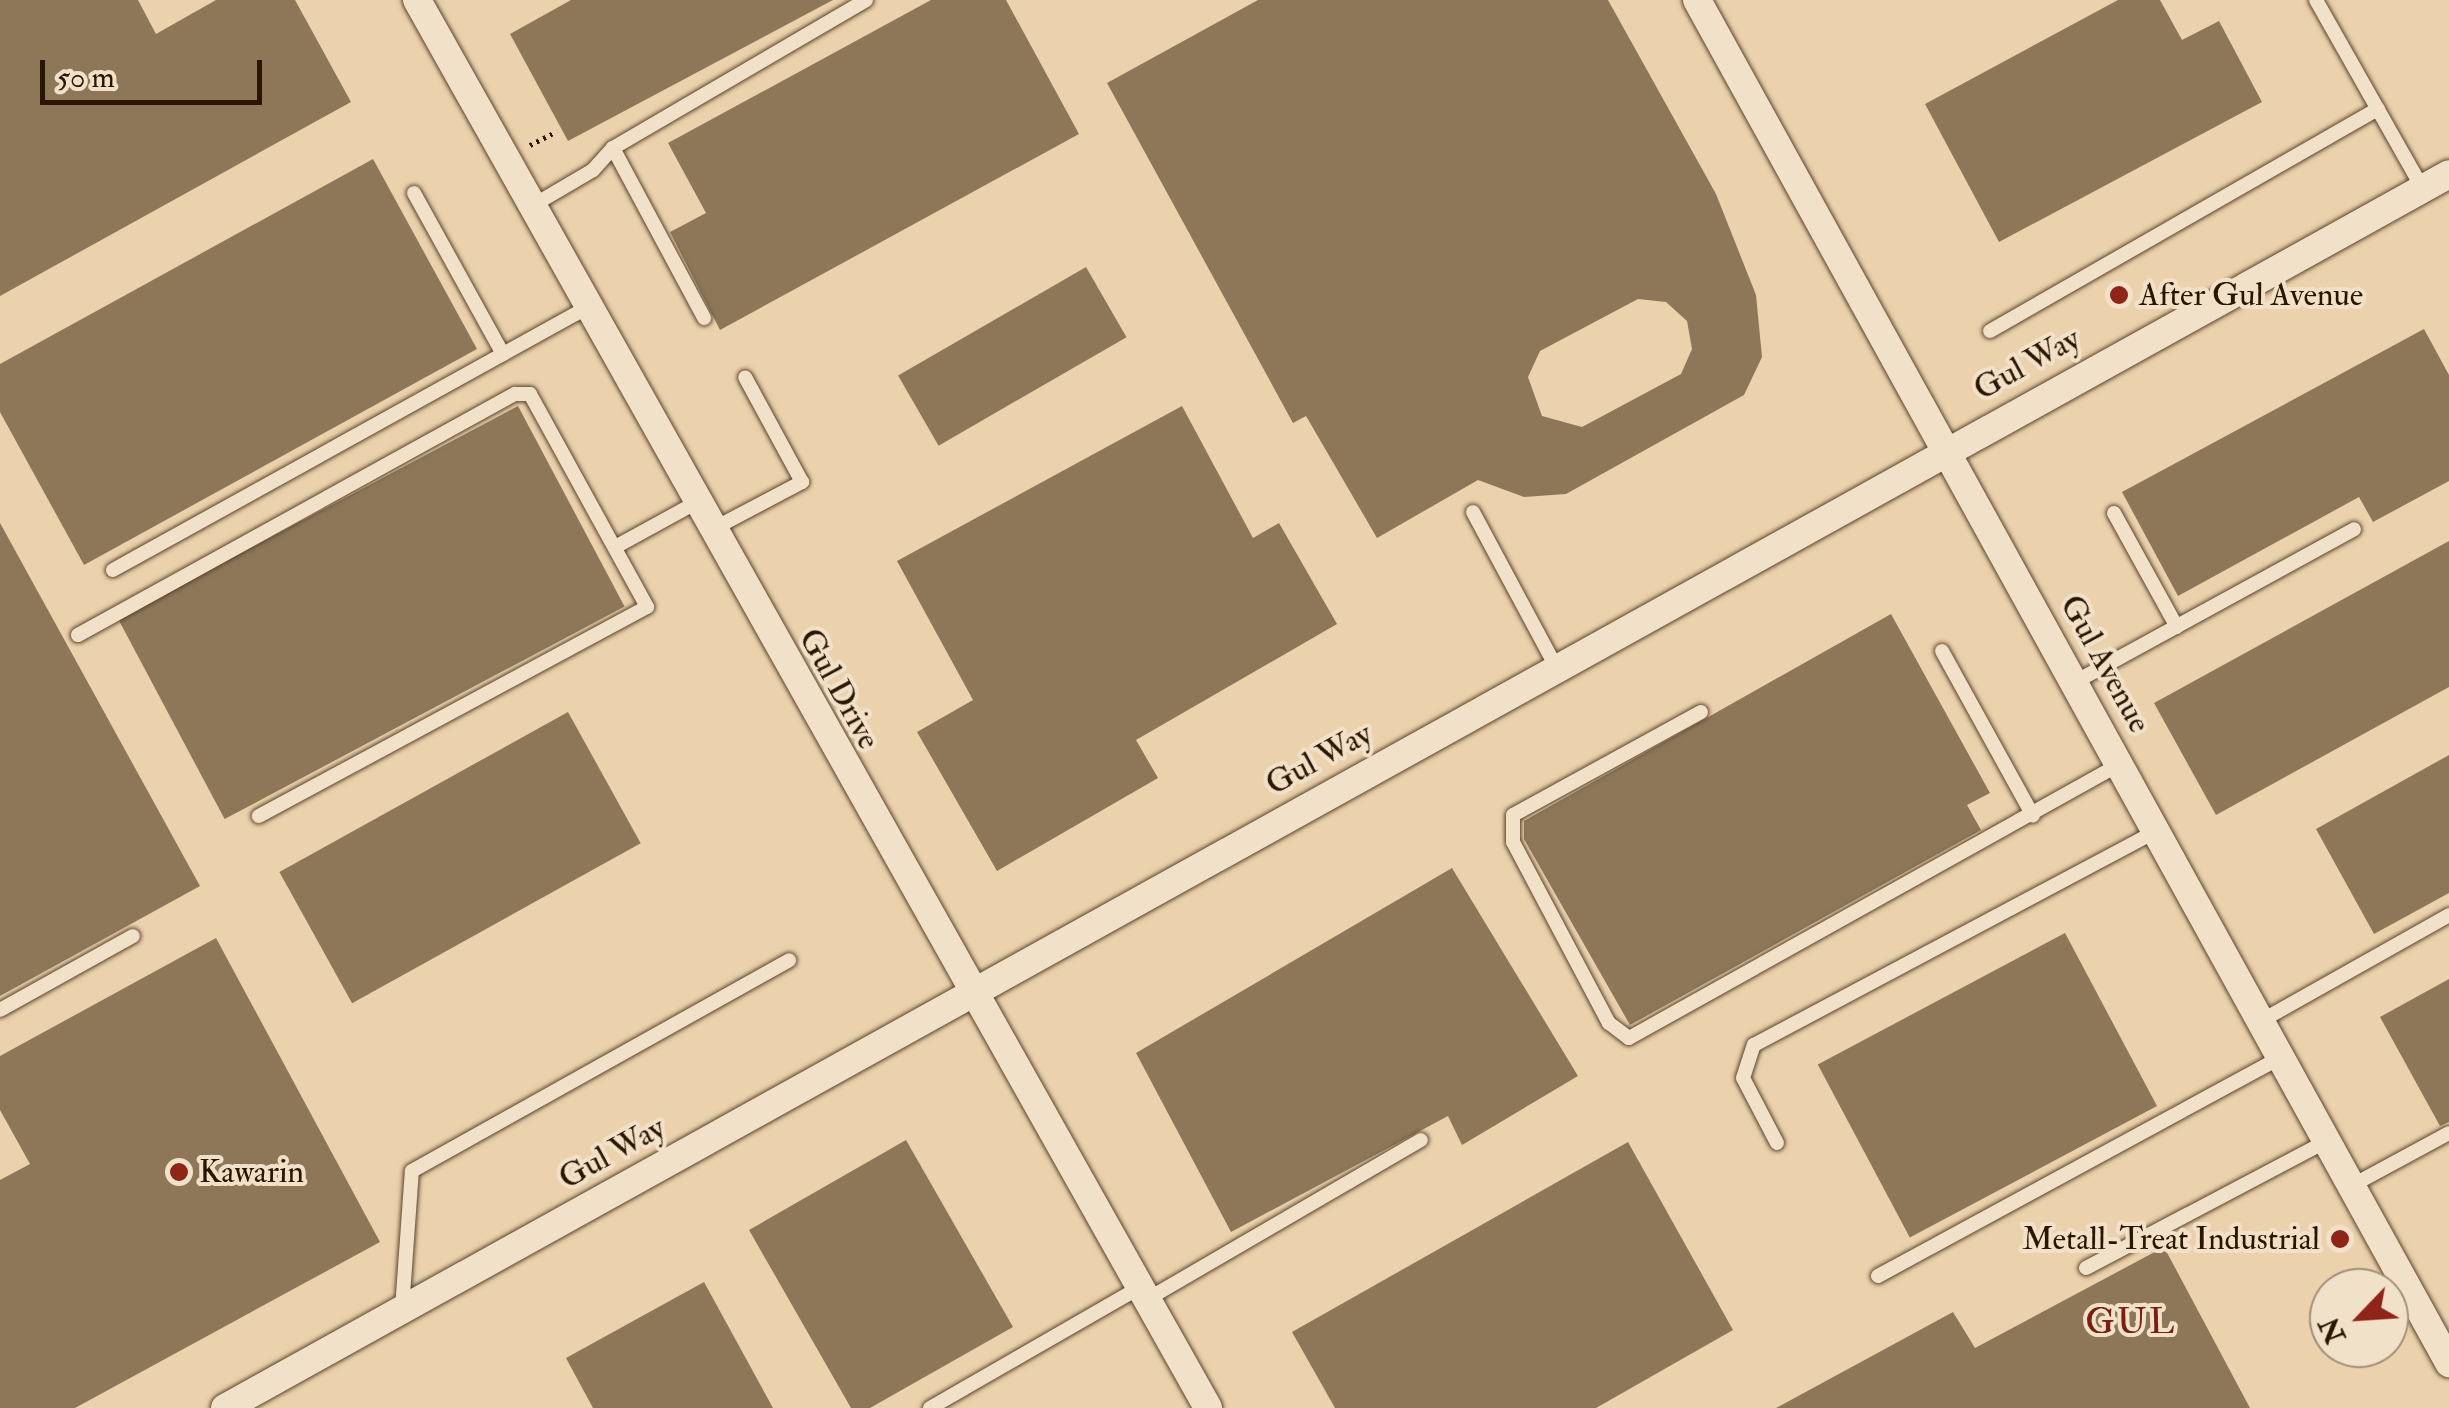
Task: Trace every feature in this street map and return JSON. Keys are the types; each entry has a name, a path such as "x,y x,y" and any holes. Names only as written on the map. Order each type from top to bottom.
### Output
{"street":[{"name":"Gul Drive","path":"417,0 972,995 1208,1408"},
{"name":"Gul Avenue","path":"1696,0 2448,1358"},
{"name":"Gul Way","path":"225,1408 972,995 1946,448 2449,174"}],"lane":[{"path":"532,206 593,170 613,148 866,0"},
{"path":"2316,0 2422,189"},
{"path":"1990,332 2378,108"},
{"path":"613,148 704,318"},
{"path":"414,193 503,354"},
{"path":"113,570 588,308"},
{"path":"712,530 802,482 746,377"},
{"path":"78,635 522,392 537,402 646,598 644,610 259,816"},
{"path":"617,546 697,502"},
{"path":"1473,512 1556,667"},
{"path":"2114,513 2177,628"},
{"path":"2075,682 2354,529"},
{"path":"1942,651 2033,816"},
{"path":"1701,712 1512,815 1514,842 1609,1023 1628,1038 2033,816 2120,764"},
{"path":"1777,1142 1744,1078 1754,1045 2157,830"},
{"path":"2261,1021 2449,915"},
{"path":"0,1010 134,936"},
{"path":"402,1310 412,1171 789,960"},
{"path":"1878,1276 2281,1058"},
{"path":"2351,1186 2449,1133"},
{"path":"930,1408 1422,1140"},
{"path":"2086,1268 2327,1140"}],"building":[{"path":"0,0 138,0 156,34 216,0 295,0 351,102 0,296"},
{"path":"571,0 833,0 568,141 510,34"},
{"path":"931,0 1006,0 1079,134 720,330 670,232 706,213 668,143"},
{"path":"1258,0 1608,0 1716,194 1756,295 1762,357 1744,395 1566,494 1524,497 1478,480 1377,538 1306,416 1293,423 1107,83","holes":["1638,299 1666,302 1687,321 1692,349 1681,374 1582,427 1542,416 1528,377 1540,351"]},
{"path":"2118,0 2160,0 2182,40 2219,21 2262,102 1999,242 1925,104"},
{"path":"373,159 477,349 84,565 0,412 0,364"},
{"path":"1086,267 1126,337 939,446 898,376"},
{"path":"2424,329 2449,375 2449,481 2373,522 2359,497 2178,596 2122,492"},
{"path":"518,406 625,606 225,819 118,619"},
{"path":"1182,406 1253,538 1279,523 1337,624 1136,740 1158,778 997,871 917,732 973,700 897,561"},
{"path":"0,523 200,886 0,996"},
{"path":"2449,541 2449,687 2216,815 2154,703"},
{"path":"1891,614 1990,793 1967,805 1981,830 1630,1025 1524,839 1524,821"},
{"path":"568,712 641,843 352,1003 279,872"},
{"path":"2449,755 2449,893 2374,934 2316,829"},
{"path":"1452,868 1578,1076 1462,1145 1448,1116 1231,1232 1136,1053"},
{"path":"2065,933 2157,1106 1910,1238 1818,1064"},
{"name":"Kawarin","path":"216,938 380,1242 75,1408 0,1408 0,1180 30,1164 0,1110 0,1056"},
{"path":"2449,979 2449,1122 2440,1126 2380,1017"},
{"path":"906,1140 1013,1327 870,1408 851,1408 749,1230"},
{"path":"1628,1142 1733,1330 1596,1408 1335,1408 1292,1332"},
{"path":"2164,1247 2250,1408 1776,1408 1953,1312 1975,1348"},
{"path":"704,1282 773,1408 593,1408 566,1358"}],"place":[{"name":"After Gul Avenue","path":"2119,295"},
{"name":"Kawarin","path":"179,1172"},
{"name":"Metall-Treat Industrial","path":"2340,1239"}],"district":[{"name":"GUL","path":"2131,1322"}]}
